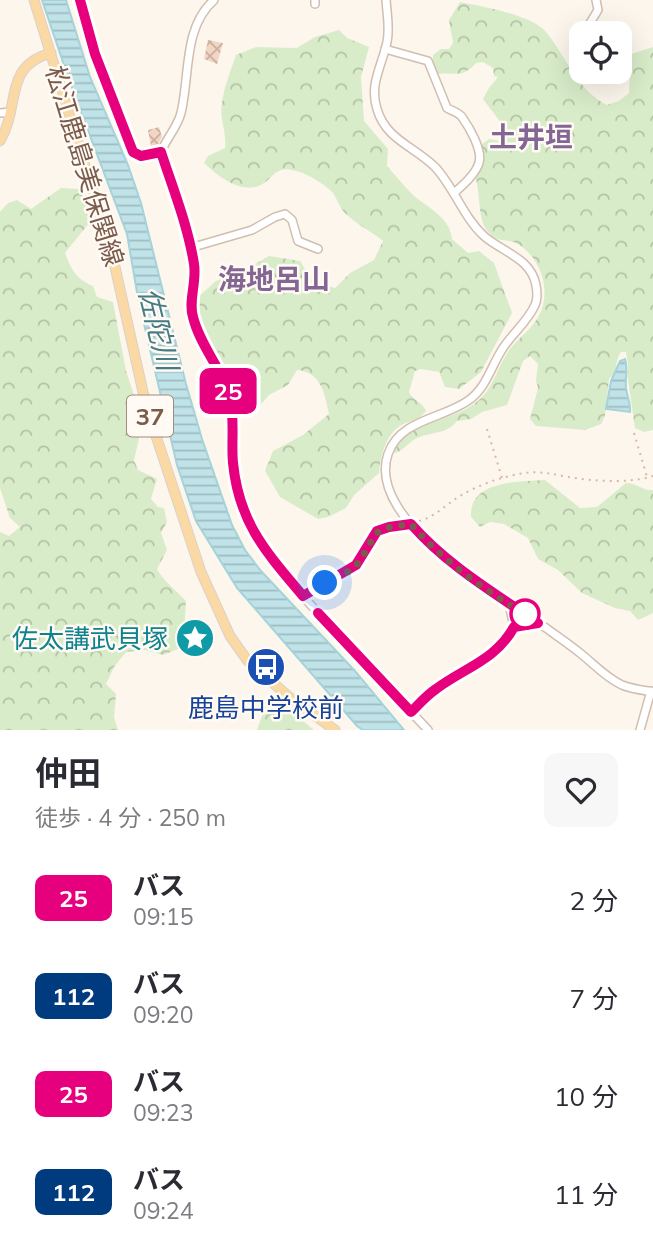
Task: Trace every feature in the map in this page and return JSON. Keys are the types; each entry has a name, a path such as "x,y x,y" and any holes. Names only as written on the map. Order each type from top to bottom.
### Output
{"main road":[{"name":"松江鹿島美保関線","path":"34,0 111,250 143,392 201,572 230,636 247,660 289,697 335,730"},
{"path":"0,141 24,67 31,60 51,53"}],"street":[{"path":"80,0 95,54 133,152 141,156 161,152"},
{"path":"214,0 201,13 198,21 181,115 161,152 194,266 195,284 191,313 228,390 233,463 244,514 255,537 303,596 428,730"},
{"path":"386,0 388,28 374,94 382,122 390,134 433,165 484,236 528,267 534,276 537,297 529,316 501,350 481,389 455,408 406,430 394,442 385,470 387,486 411,524 432,548 457,568 579,652 608,677 632,688 652,692 640,730"},
{"path":"591,21 598,12 596,0"},
{"path":"385,49 428,61 447,108 459,114 474,140 480,155 479,163 454,193"},
{"path":"0,113 11,112"},
{"path":"190,248 252,230 275,216 285,214 292,220 298,241 318,248"},
{"path":"303,596 356,565 377,531 411,524"},
{"path":"509,604 514,627"},
{"path":"411,712 433,690 480,664 499,649 514,627 538,623"}],"path":[{"path":"486,429 502,479"},
{"path":"634,433 647,478"},
{"path":"411,524 431,518 470,490 538,471 584,478 636,480 653,477"}],"green space":[{"path":"460,2 506,12 530,21 546,32 569,65 569,84 582,84 607,105 619,101 629,93 629,84 632,84 632,54 653,47 653,430 644,432 635,428 626,352 621,352 609,379 605,416 601,424 585,430 536,426 530,419 538,388 538,364 530,356 523,361 507,405 482,412 471,419 457,421 444,431 417,438 394,453 405,437 413,431 470,407 484,395 509,350 537,319 544,299 542,278 533,259 518,244 494,237 483,223 472,167 478,147 489,139 501,141 505,137 505,128 483,99 498,77 494,76 493,68 483,62 476,63 459,74 438,74 432,66 433,55 441,49 449,49 453,43 449,20"},
{"path":"339,30 347,38 369,47 361,77 364,121 388,149 387,166 413,195 443,219 452,239 468,253 479,251 494,263 512,313 481,372 459,389 445,387 439,372 421,369 415,371 409,392 426,411 416,421 399,426 393,432 384,447 379,473 354,495 346,508 318,519 280,497 265,471 273,451 303,435 329,414 320,385 312,375 297,370 288,385 269,395 250,417 240,415 233,388 200,319 198,297 216,281 269,256 300,261 312,281 335,288 350,273 374,260 383,241 348,216 333,193 316,180 300,172 284,169 261,185 243,187 226,180 204,163 208,156 225,148 222,103 236,55 256,47 297,48 315,37"},
{"path":"61,188 79,189 93,218 65,253 75,273 93,286 97,297 113,302 126,371 143,422 134,460 138,470 157,479 151,499 158,507 164,508 167,522 161,533 167,550 157,569 186,601 183,647 163,655 145,650 126,652 114,667 106,684 116,694 114,717 118,730 0,730 0,532 9,536 20,527 10,518 0,488 0,212 8,203 17,200 31,209"},
{"path":"545,480 580,508 597,507 626,483 653,490 653,613 638,620 630,611 615,608 582,593 558,570 538,559 528,538 504,524 490,522 480,527 471,517 472,505 486,490 497,485"},
{"path":"270,694 314,730 257,730"}],"water":[{"name":"佐陀川","path":"42,0 66,0 90,77 128,165 141,203 186,384 232,525 245,550 261,571 355,671 404,730 363,730 357,726 237,588 196,521 177,465 138,298 127,234"},
{"path":"625,359 630,412 606,409 611,381 620,361"}],"building":[{"path":"208,40 223,43 217,64 204,59"},
{"path":"159,127 162,137 158,144 151,146 148,130"}],"bus line":[{"name":"25","path":"80,0 95,54 133,152 141,156 161,152 167,170 194,266 195,284 191,313 228,390 233,463 238,492 244,514 255,537 303,596 356,565 377,531 411,524 432,548 457,568 538,623 514,627 499,649 480,664 433,690 411,712 318,613"}],"place":[{"name":"佐太講武貝塚","path":"195,638"},
{"name":"鹿島中学校前","path":"266,667"}],"district":[{"name":"土井垣","path":"531,136"},
{"name":"海地呂山","path":"274,278"}],"route":[{"path":"325,583 356,565 377,531 411,524 432,548 457,568 525,614"}]}
